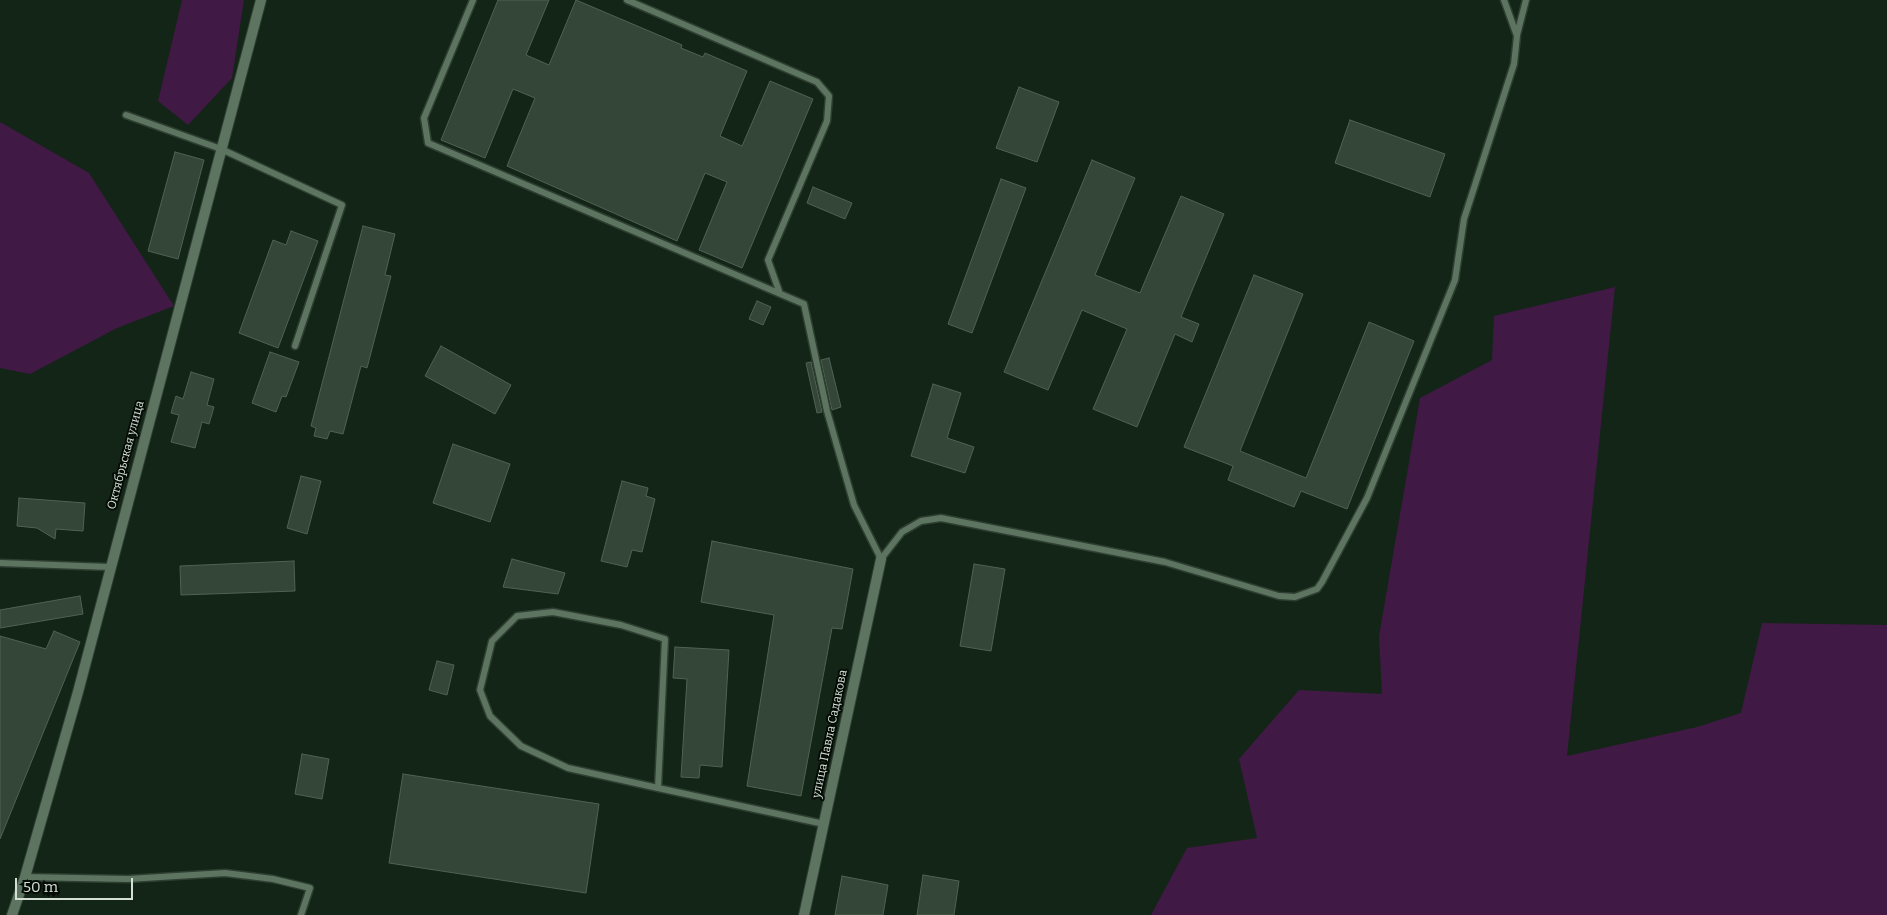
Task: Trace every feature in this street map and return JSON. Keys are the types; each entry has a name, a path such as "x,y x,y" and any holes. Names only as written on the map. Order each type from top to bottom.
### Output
{"street":[{"name":"Октябрьская улица","path":"12,915 25,877 78,692 109,567 261,0"},
{"name":"улица Павла Садакова","path":"804,915 881,559"}],"lane":[{"path":"473,0 424,118 428,143 779,291 804,304 827,411 854,505 881,559 902,532 920,521 941,518 1165,562 1279,596 1294,597 1316,589 1322,582 1366,498 1455,280 1464,219 1514,64 1517,36 1526,0"},
{"path":"627,0 817,82 829,96 827,121 768,260 779,291"},
{"path":"1504,0 1517,36"},
{"path":"126,115 221,149 342,205 295,346"},
{"path":"0,564 109,567"},
{"path":"658,788 665,639 621,625 553,612 517,616 492,641 480,690 490,716 521,746 568,768 658,788 824,824"},
{"path":"25,877 128,879 225,873 273,879 310,888 301,915"}],"shaded area":[{"path":"182,0 244,0 232,78 188,125 158,101"},
{"path":"0,122 89,173 174,306 117,328 30,374 0,368"},
{"path":"1615,287 1567,756 1697,727 1741,713 1762,623 1887,625 1887,915 1151,915 1187,848 1257,838 1239,759 1299,690 1382,694 1379,636 1420,398 1492,360 1494,316"}],"building":[{"path":"498,0 549,0 526,55 549,65 576,0 682,45 681,48 703,57 705,53 747,71 720,136 742,146 770,81 813,99 742,268 699,250 727,182 705,173 677,241 507,166 535,98 513,89 485,158 441,140"},
{"path":"1019,87 1059,102 1037,162 996,148"},
{"path":"1350,120 1445,154 1430,197 1335,163"},
{"path":"175,152 204,160 178,259 148,251"},
{"path":"1092,160 1135,178 1095,275 1140,293 1181,196 1224,214 1181,317 1199,324 1192,342 1175,334 1137,427 1093,409 1127,329 1082,310 1048,390 1004,372"},
{"path":"1001,179 1026,188 972,333 948,324"},
{"path":"813,187 852,203 845,219 807,203"},
{"path":"363,226 395,234 385,275 391,276 367,368 361,366 343,434 330,431 327,439 314,436 316,428 311,426"},
{"path":"291,231 318,241 278,348 239,333 273,240 286,245"},
{"path":"1254,275 1303,294 1240,451 1306,478 1369,322 1414,341 1347,509 1301,491 1294,507 1228,480 1233,466 1184,447"},
{"path":"757,301 771,307 763,325 749,319"},
{"path":"441,346 511,385 495,414 425,376"},
{"path":"270,352 299,362 286,397 282,396 276,412 252,403"},
{"path":"829,358 841,407 832,410 821,360"},
{"path":"811,362 822,412 817,413 806,363"},
{"path":"191,372 214,379 207,405 214,407 209,424 202,422 195,448 171,442 179,415 171,413 176,396 183,399"},
{"path":"933,384 961,393 947,438 974,447 965,473 911,456"},
{"path":"453,444 510,464 490,522 433,503"},
{"path":"301,476 321,481 307,534 287,528"},
{"path":"622,481 648,488 646,496 655,499 642,552 632,550 627,567 601,561"},
{"path":"19,498 85,503 83,531 56,529 55,539 37,528 17,526"},
{"path":"712,541 853,569 842,629 832,628 801,796 747,786 774,615 701,602"},
{"path":"512,559 565,573 558,594 503,587"},
{"path":"294,561 295,591 181,595 180,566"},
{"path":"974,564 1005,569 991,651 960,646"},
{"path":"80,596 83,614 0,628 0,610"},
{"path":"54,631 80,642 0,839 0,636 46,649"},
{"path":"675,647 729,650 722,767 700,765 699,778 681,777 687,679 673,678"},
{"path":"437,661 454,665 447,695 429,690"},
{"path":"302,754 329,759 322,799 295,794"},
{"path":"403,774 599,804 586,893 389,863"},
{"path":"923,875 959,881 954,915 917,915"},
{"path":"842,876 888,885 883,915 835,915"}]}
